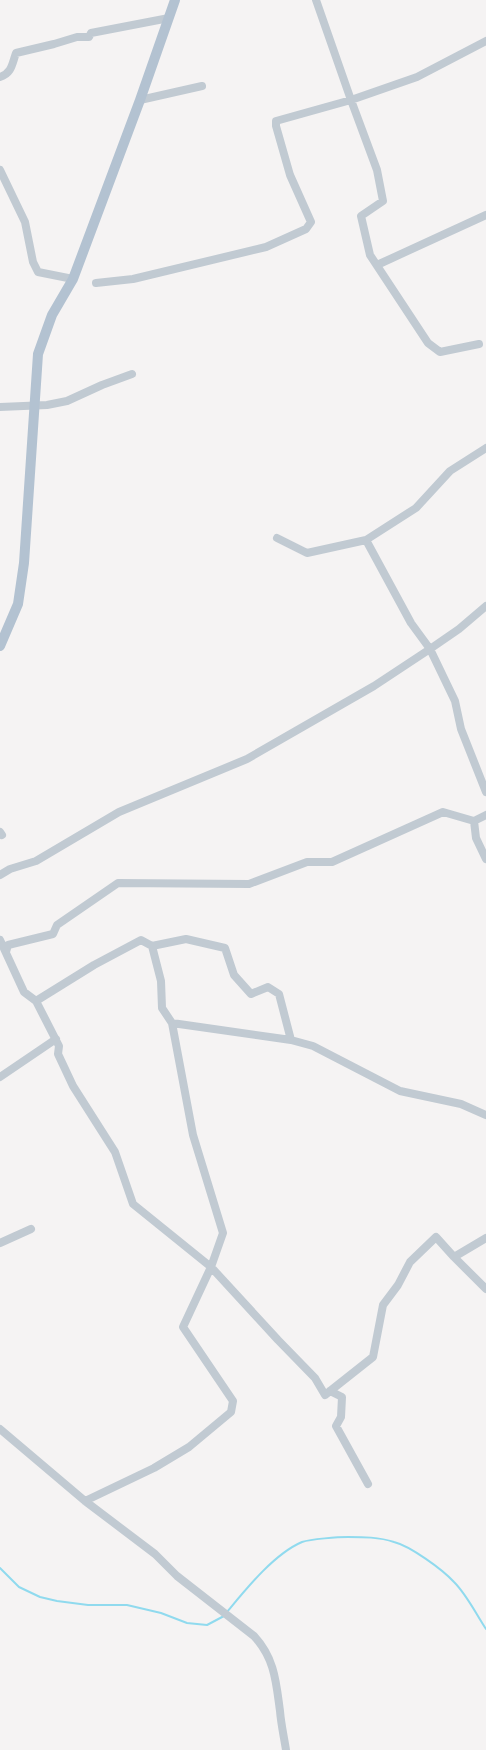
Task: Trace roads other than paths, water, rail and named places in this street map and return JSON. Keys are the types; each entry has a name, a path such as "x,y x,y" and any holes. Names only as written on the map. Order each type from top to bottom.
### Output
{"main road":[{"path":"0,646 18,604 24,563 38,354 52,315 73,279 175,0"}],"street":[{"path":"316,0 350,100 377,170 383,201 362,216 370,255 428,343 440,352 478,344"},
{"path":"0,77 10,71 16,53 77,37 89,37 91,33 170,18"},
{"path":"96,283 134,279 266,247 306,229 311,222 290,175 276,121 350,100 417,77 486,41"},
{"path":"140,100 202,86"},
{"path":"0,170 25,222 33,262 38,272 73,279"},
{"path":"377,265 486,215"},
{"path":"0,407 47,405 67,401 132,374"},
{"path":"277,538 306,553 366,540 416,508 450,471 486,448"},
{"path":"366,540 411,623 430,649 455,701 461,729 486,792"},
{"path":"0,875 10,869 36,861 120,812 247,759 374,686 430,649 486,606"},
{"path":"6,952 8,945 53,934 58,925 118,883 249,884 307,862 332,862 443,812 474,821 486,815"},
{"path":"474,821 476,838 486,859"},
{"path":"36,1001 94,965 141,940 152,946 186,939 225,948 234,975 252,994 268,987 279,994 291,1040"},
{"path":"0,940 24,992 36,1001 56,1039 59,1046 58,1054 73,1086 115,1152 133,1204 211,1267 315,1378 325,1395 372,1357 383,1305 398,1284 410,1262 436,1237 486,1290"},
{"path":"86,1500 154,1468 189,1447 231,1412 233,1401 183,1328 211,1267 223,1232 193,1135 172,1024 162,1008 161,982 152,946"},
{"path":"172,1024 291,1040 313,1046 400,1091 461,1104 486,1115"},
{"path":"0,1078 56,1039"},
{"path":"0,1243 31,1229"},
{"path":"454,1257 486,1238"},
{"path":"330,1391 342,1397 342,1417 336,1426 368,1484"},
{"path":"0,1429 262,1644 276,1677 286,1750"}],"waterway":[{"path":"227,1612 271,1563 302,1542 338,1537 371,1538 401,1544 442,1571 463,1593 486,1629"},
{"path":"0,1568 19,1587 40,1597 57,1601 88,1605 127,1605 161,1613 187,1623 207,1625 224,1616"}]}
